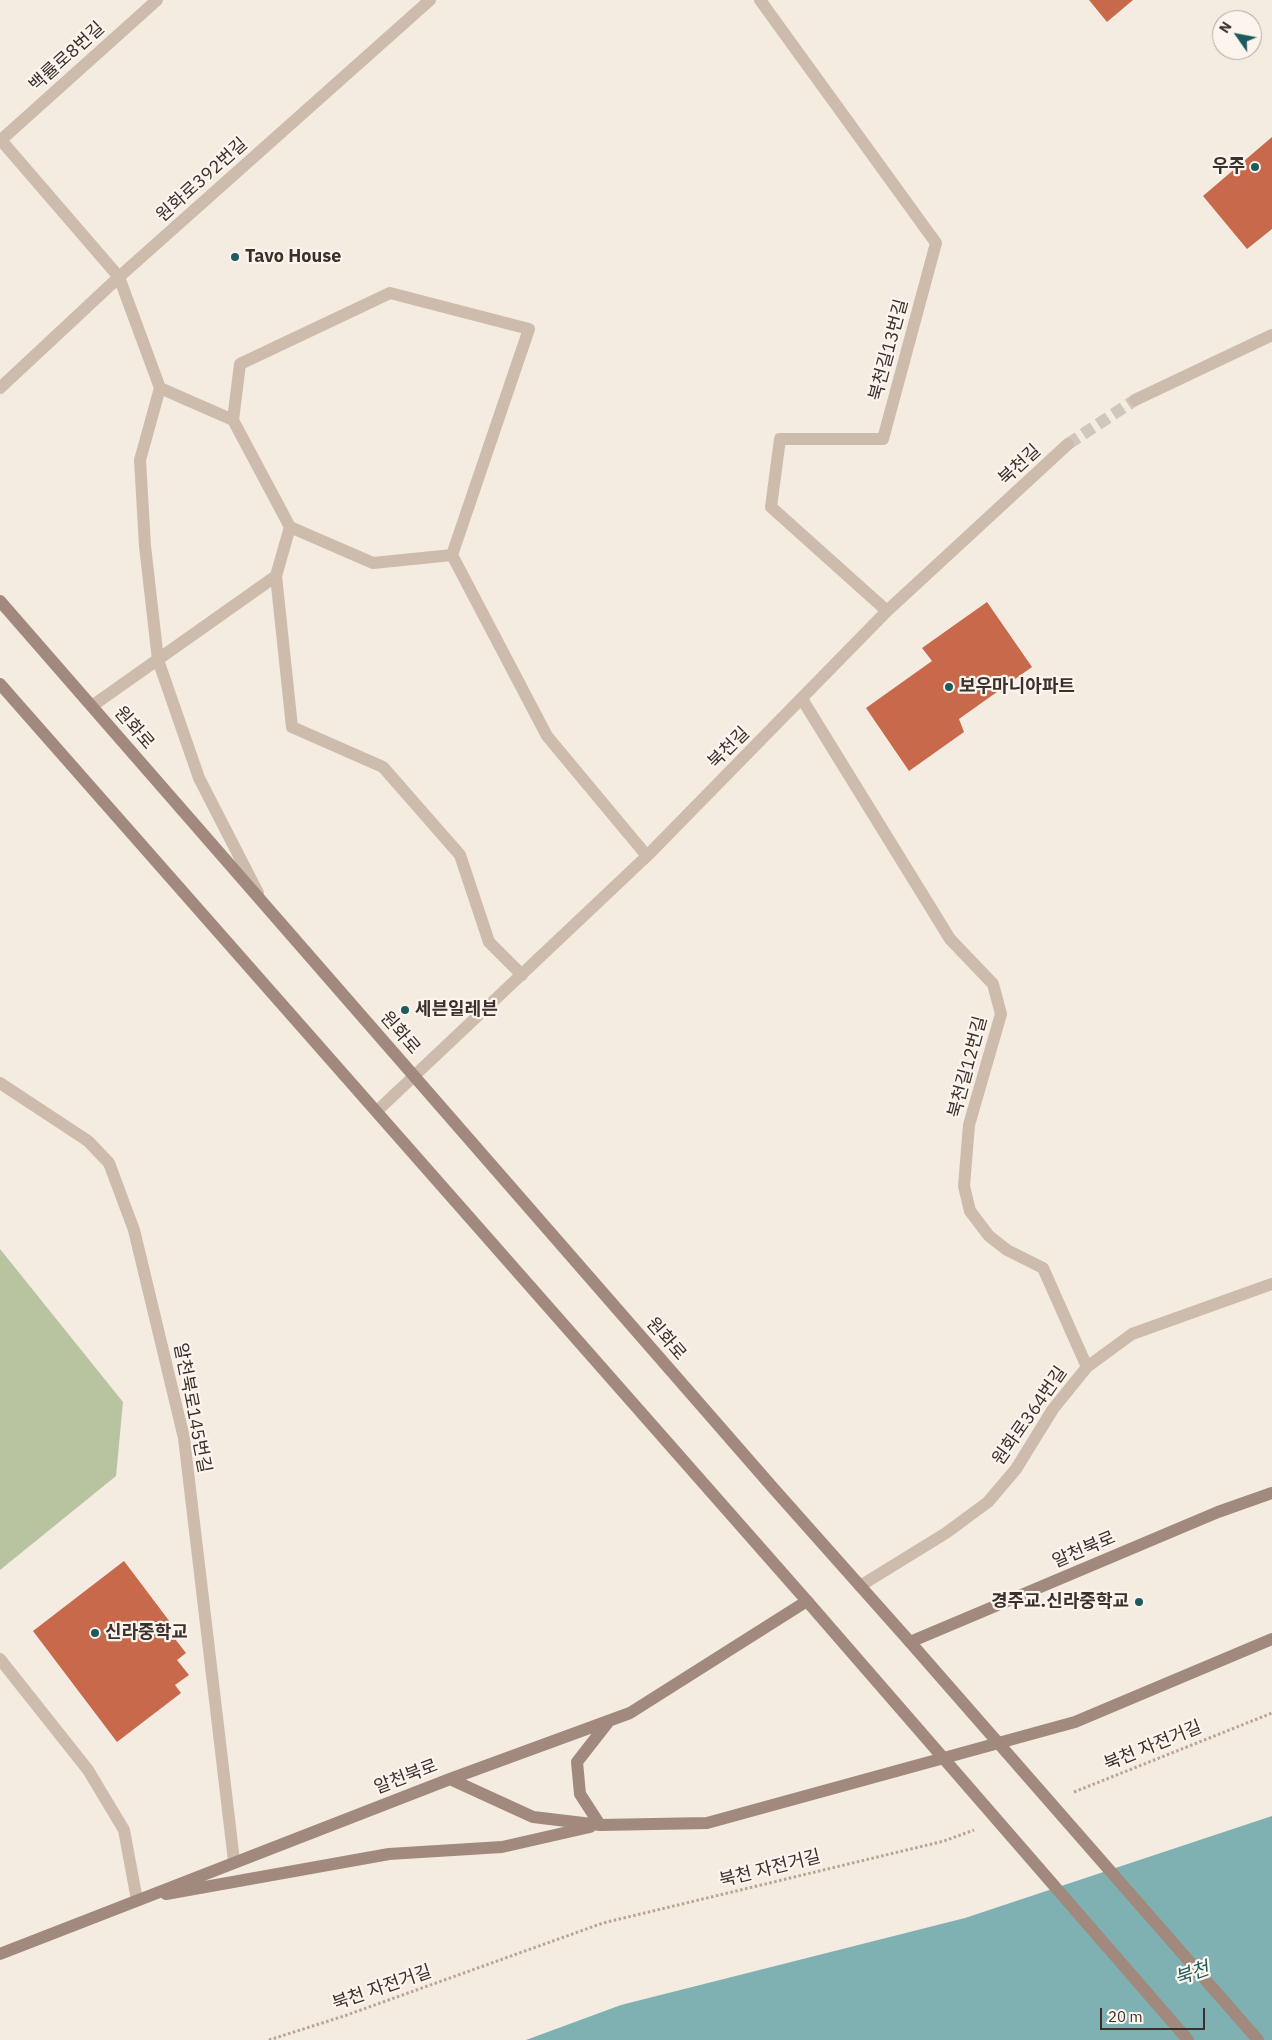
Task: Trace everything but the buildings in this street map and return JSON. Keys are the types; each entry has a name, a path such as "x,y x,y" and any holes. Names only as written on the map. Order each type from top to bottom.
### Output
{"main road":[{"name":"원화로","path":"0,601 774,1489 1258,2040"},
{"path":"0,684 734,1516 1188,2040"},
{"name":"알천북로","path":"910,1642 1209,1516 1272,1492"},
{"name":"알천북로","path":"0,1954 234,1861 630,1713 807,1601"},
{"path":"450,1779 533,1817 600,1825 707,1823 1075,1722 1272,1639"},
{"path":"600,1825 580,1794 577,1762 609,1720"},
{"path":"137,1900 389,1854 502,1847 600,1825"}],"street":[{"name":"백률로8번길","path":"119,277 0,139 157,0"},
{"name":"원화로392번길","path":"0,388 119,277 430,0"},
{"name":"북천길13번길","path":"760,0 936,243 883,439 780,439 771,507 887,611"},
{"path":"119,277 160,388 140,460 145,546 158,660 199,778 263,903"},
{"path":"452,555 373,563 290,527 233,420 240,364 390,293 529,329 452,555 547,736 647,856"},
{"path":"1135,400 1272,335"},
{"path":"160,388 233,420"},
{"name":"북천길","path":"377,1111 647,856 887,611 1068,444"},
{"path":"290,527 276,576 292,727 383,767 460,855 489,942 522,975"},
{"path":"92,706 276,576"},
{"name":"북천길12번길","path":"802,699 950,939 993,984 1001,1014 969,1124 964,1186 970,1211 989,1236 1001,1245 1043,1268 1088,1367"},
{"name":"알천북로145번길","path":"0,1083 88,1141 109,1163 134,1230 184,1438 234,1861"},
{"name":"원화로364번길","path":"860,1586 946,1533 988,1502 1016,1469 1053,1409 1088,1367 1132,1334 1272,1284"},
{"path":"0,1659 88,1770 124,1830 137,1900"}],"path":[{"name":"북천 자전거길","path":"1071,1793 1272,1713"},
{"name":"북천 자전거길","path":"269,2040 344,2016 603,1923 944,1841 981,1827"}],"green space":[{"path":"0,1249 123,1402 116,1476 0,1570"}],"water":[{"name":"북천","path":"1272,1816 1272,2040 526,2040 621,2005 965,1918"}],"tunnel":[{"path":"1068,444 1135,400"}],"place":[{"name":"우주","path":"1255,167"},
{"name":"Tavo House","path":"235,257"},
{"name":"보우마니아파트","path":"949,687"},
{"name":"세븐일레븐","path":"405,1010"},
{"name":"경주교.신라중학교","path":"1139,1602"},
{"name":"신라중학교","path":"95,1633"}]}
